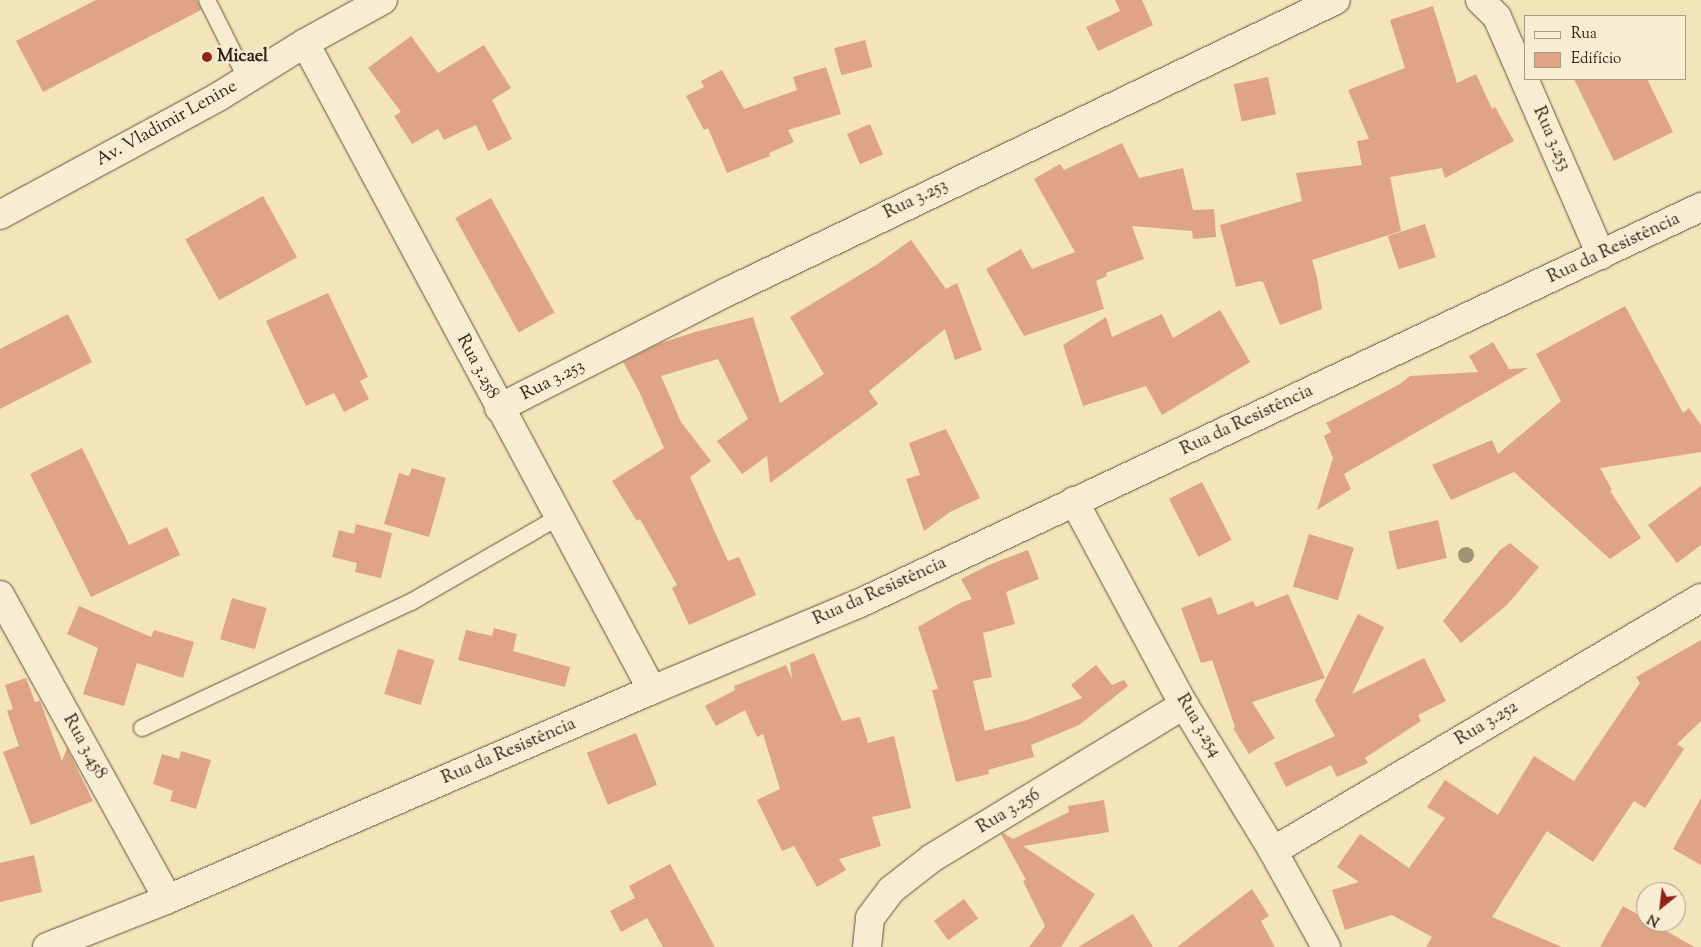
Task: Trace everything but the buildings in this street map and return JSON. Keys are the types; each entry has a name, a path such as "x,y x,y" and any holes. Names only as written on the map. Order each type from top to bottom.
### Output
{"street":[{"name":"Av. Vladimir Lenine","path":"0,215 247,80 305,43 383,0"},
{"name":"Rua 3.253","path":"499,408 754,279 1336,0"},
{"name":"Rua 3.253","path":"1480,0 1497,17 1524,78"},
{"name":"Rua 3.258","path":"305,43 499,408 652,690"},
{"name":"Rua 3.253","path":"1525,80 1602,255"},
{"name":"Rua da Resistência","path":"46,947 168,899 652,690 860,603 1701,207"},
{"name":"Rua 3.254","path":"1074,502 1184,705 1274,851 1326,947"},
{"name":"Rua 3.458","path":"0,595 168,899"},
{"name":"Rua 3.252","path":"1274,851 1701,598"},
{"name":"Rua 3.256","path":"867,947 870,918 891,890 932,858 1184,705"}],"lane":[{"path":"207,0 247,80"},
{"path":"142,728 411,602 559,517"}],"place":[{"name":"Micael","path":"207,57"}]}
